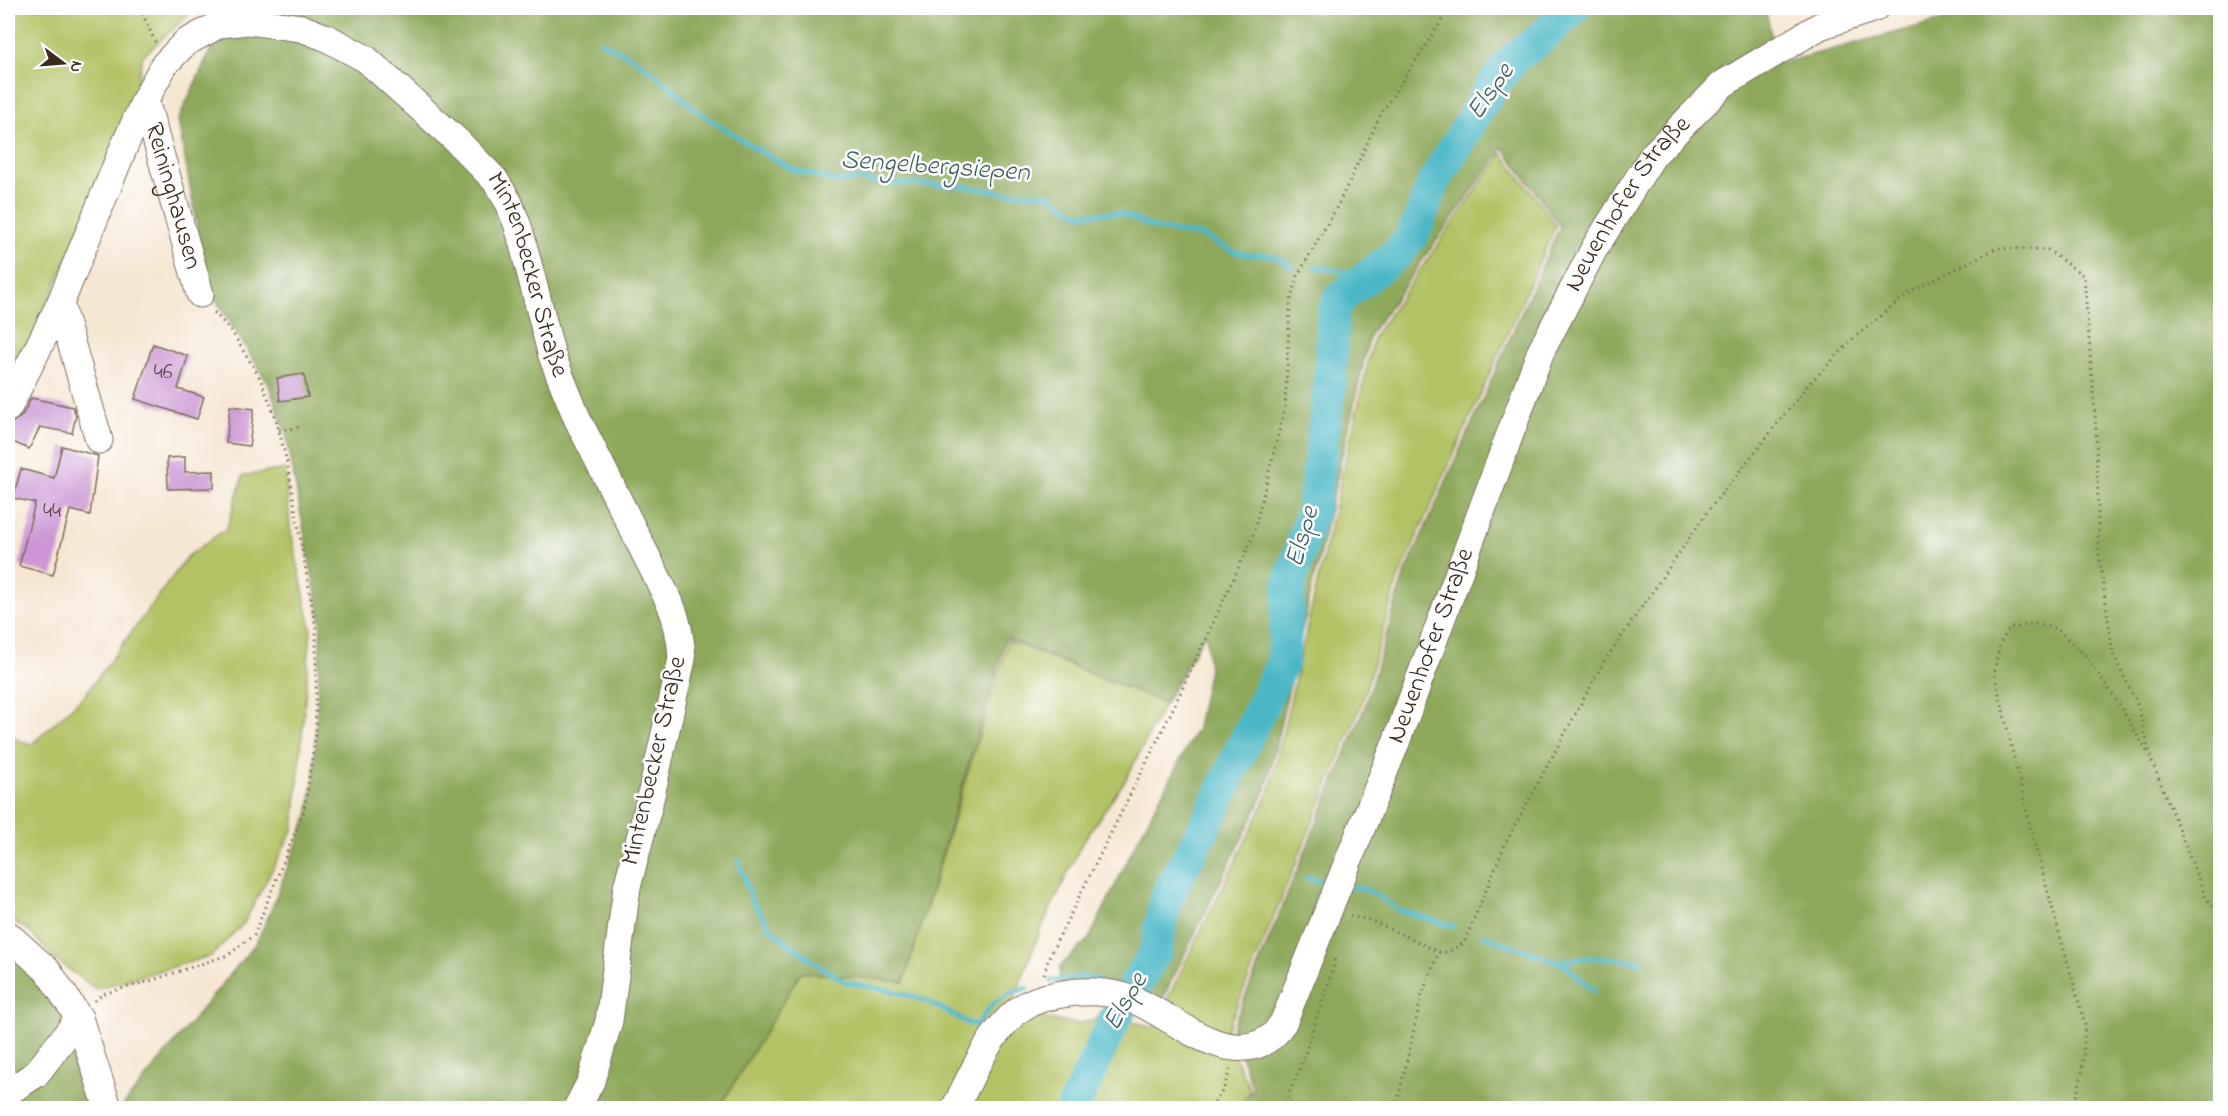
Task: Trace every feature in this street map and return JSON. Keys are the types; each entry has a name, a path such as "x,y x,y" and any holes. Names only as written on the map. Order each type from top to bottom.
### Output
{"street":[{"name":"Neuenhofer Straße","path":"1238,1048 1254,1045 1271,1037 1283,1023 1322,932 1395,745 1540,353 1594,249 1653,155 1723,84 1820,26 1875,8"},
{"name":"Mintenbecker Straße","path":"8,408 60,304 95,215 146,100 165,65 185,43 220,24 248,21 301,28 327,38 366,59 456,140 495,180 509,203 519,229 552,356 577,418 678,622 682,659 649,804 627,887 609,1021 591,1081 577,1108"},
{"name":"Reininghausen","path":"146,100 200,294"},
{"path":"60,304 99,440"},
{"path":"8,935 48,971 79,1018 108,1108"},
{"path":"955,1108 998,1031 1017,1011 1037,1000 1078,992 1125,998 1221,1045 1238,1048"},
{"path":"8,1092 36,1074 79,1018"}],"path":[{"path":"140,8 165,65"},
{"path":"1037,1000 1049,957 1170,715 1252,539 1285,408 1290,303 1298,275 1337,207 1382,112 1450,8"},
{"path":"1331,905 1341,914 1370,920 1439,952 1448,952 1464,943 1506,842 1602,665 1708,511 1808,385 1856,337 1910,292 1997,248 2048,250 2084,276 2096,428 2098,556 2114,654 2139,708 2151,759 2206,898 2220,914"},
{"path":"79,1018 102,994 228,955 254,935 304,810 316,732 316,629 286,462 275,416 260,378 232,332 200,294"},
{"path":"279,430 301,427"},
{"path":"2073,1108 2082,1074 2085,1025 2034,842 1994,672 2000,643 2010,628 2036,624 2057,629 2086,656 2119,704 2151,759"},
{"path":"1282,1108 1299,1071 1334,969 1336,948 1322,932"},
{"path":"1396,1108 1422,994 1439,952"},
{"path":"1211,1108 1223,1089 1238,1048"}],"green space":[{"path":"8,8 196,8 142,57 135,98 41,320 8,387"},
{"path":"250,8 1765,8 1778,64 1987,8 2220,8 2220,1108 1241,1108 1253,1089 1238,1048 1229,1036 1365,706 1403,578 1560,226 1503,147 1370,334 1265,792 1160,1004 1059,989 1060,966 1089,939 1136,843 1197,728 1209,669 1206,632 1165,703 1006,638 904,982 801,972 719,1108 121,1108 256,943 308,815 314,780 321,622 286,434 269,385 208,287 178,120 216,38"},
{"path":"1502,153 1556,225 1398,579 1361,705 1225,1035 1250,1090 1238,1108 719,1108 799,972 904,981 1008,641 1165,703 1126,779 1082,843 1040,931 1010,1010 1078,1024 1113,1014 1153,1028 1269,793 1374,336"},
{"path":"285,469 290,527 311,629 294,828 244,923 211,956 96,989 56,960 27,929 8,919 8,736 31,745 85,695 188,556 227,528 243,476"},
{"path":"8,942 44,974 70,1032 96,1108 8,1108"}],"building":[{"path":"153,344 188,356 178,389 204,397 197,419 135,399"},
{"path":"304,374 308,397 280,401 277,378"},
{"path":"31,398 73,407 76,416 72,433 40,427 29,449 8,440 11,423 22,416"},
{"path":"230,406 254,409 249,446 226,443"},
{"path":"62,446 98,456 90,515 70,510 53,575 19,566 35,503 13,498 21,469 54,478"},
{"path":"185,457 185,472 214,471 214,488 168,489 167,458"}],"waterway":[{"name":"Elspe","path":"1073,1108 1115,1018 1156,951 1165,900 1208,820 1283,661 1290,582 1312,512 1318,476 1330,384 1333,313 1340,298 1398,253 1415,231 1434,181 1495,82 1514,58 1541,38 1574,8"},
{"name":"Sengelbergsiepen","path":"601,42 628,55 656,74 698,112 792,169 838,182 858,179 881,183 962,186 1007,193 1048,194 1075,212 1123,214 1154,228 1203,236 1234,252 1248,255 1270,255 1283,260 1292,267"},
{"name":"Sengelbergsiepen","path":"1315,267 1357,274 1373,272"},
{"path":"739,861 752,901 772,930 815,963 845,982 925,1000 976,1025 993,1004 1010,993 1027,988"},
{"path":"1306,878 1321,881"},
{"path":"1346,887 1361,888 1374,893 1398,910 1453,926"},
{"path":"1483,935 1561,962 1595,991"},
{"path":"1561,962 1591,958 1641,962"},
{"path":"1051,981 1083,977 1097,979"}]}
